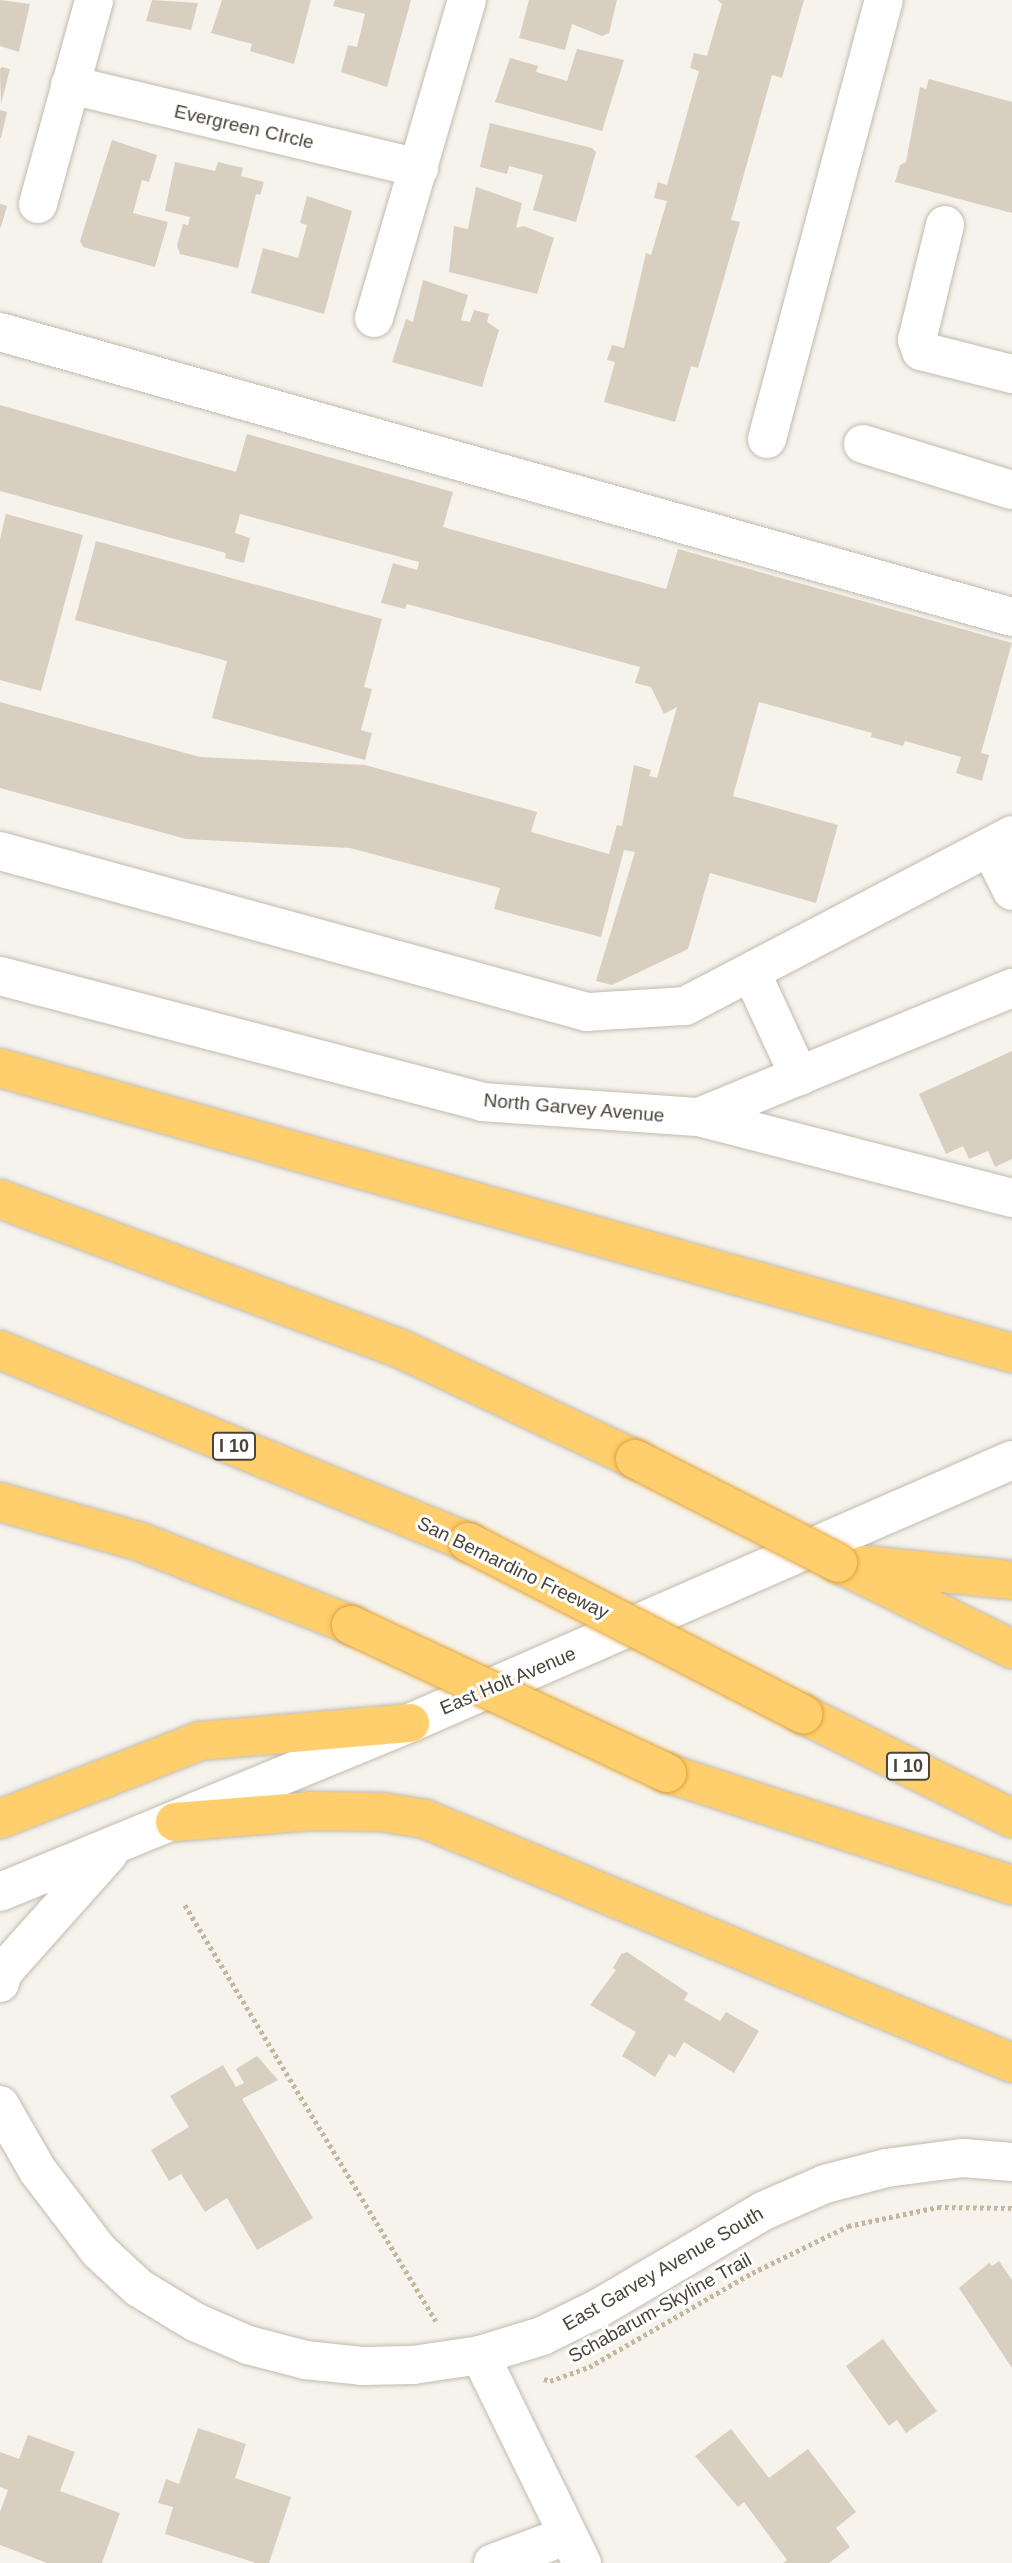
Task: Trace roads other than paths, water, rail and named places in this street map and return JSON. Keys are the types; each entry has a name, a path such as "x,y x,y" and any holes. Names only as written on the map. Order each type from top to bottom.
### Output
{"highway":[{"path":"0,1068 1012,1353"},
{"path":"0,1199 399,1348 635,1460 1012,1648"},
{"name":"San Bernardino Freeway","path":"0,1350 468,1542 1012,1818"},
{"path":"0,1502 138,1541 351,1625 667,1773 1012,1885"},
{"path":"838,1563 1012,1580"},
{"path":"0,1819 200,1741 410,1723"},
{"path":"175,1822 311,1811 382,1812 425,1819 1012,2063"}],"street":[{"path":"38,204 94,0"},
{"path":"374,318 467,0"},
{"path":"767,439 884,0"},
{"name":"Evergreen CIrcle","path":"70,85 419,168"},
{"path":"946,225 917,340 921,351 1012,374"},
{"path":"0,332 1012,617"},
{"path":"863,444 1012,490"},
{"path":"0,851 587,1012 685,1006 1001,841 1012,891"},
{"path":"751,972 799,1076"},
{"name":"North Garvey Avenue","path":"0,976 482,1102 698,1117 1012,988"},
{"path":"698,1117 1012,1198"},
{"name":"East Holt Avenue","path":"0,1892 410,1723 1012,1460"},
{"path":"0,1983 3,1972 115,1846"},
{"name":"East Garvey Avenue South","path":"0,2105 38,2171 99,2251 139,2288 195,2322 248,2345 305,2360 413,2365 480,2356 542,2336 587,2314 763,2211 825,2184 886,2168 963,2158 1012,2162"},
{"path":"480,2356 574,2550 493,2563"}]}
